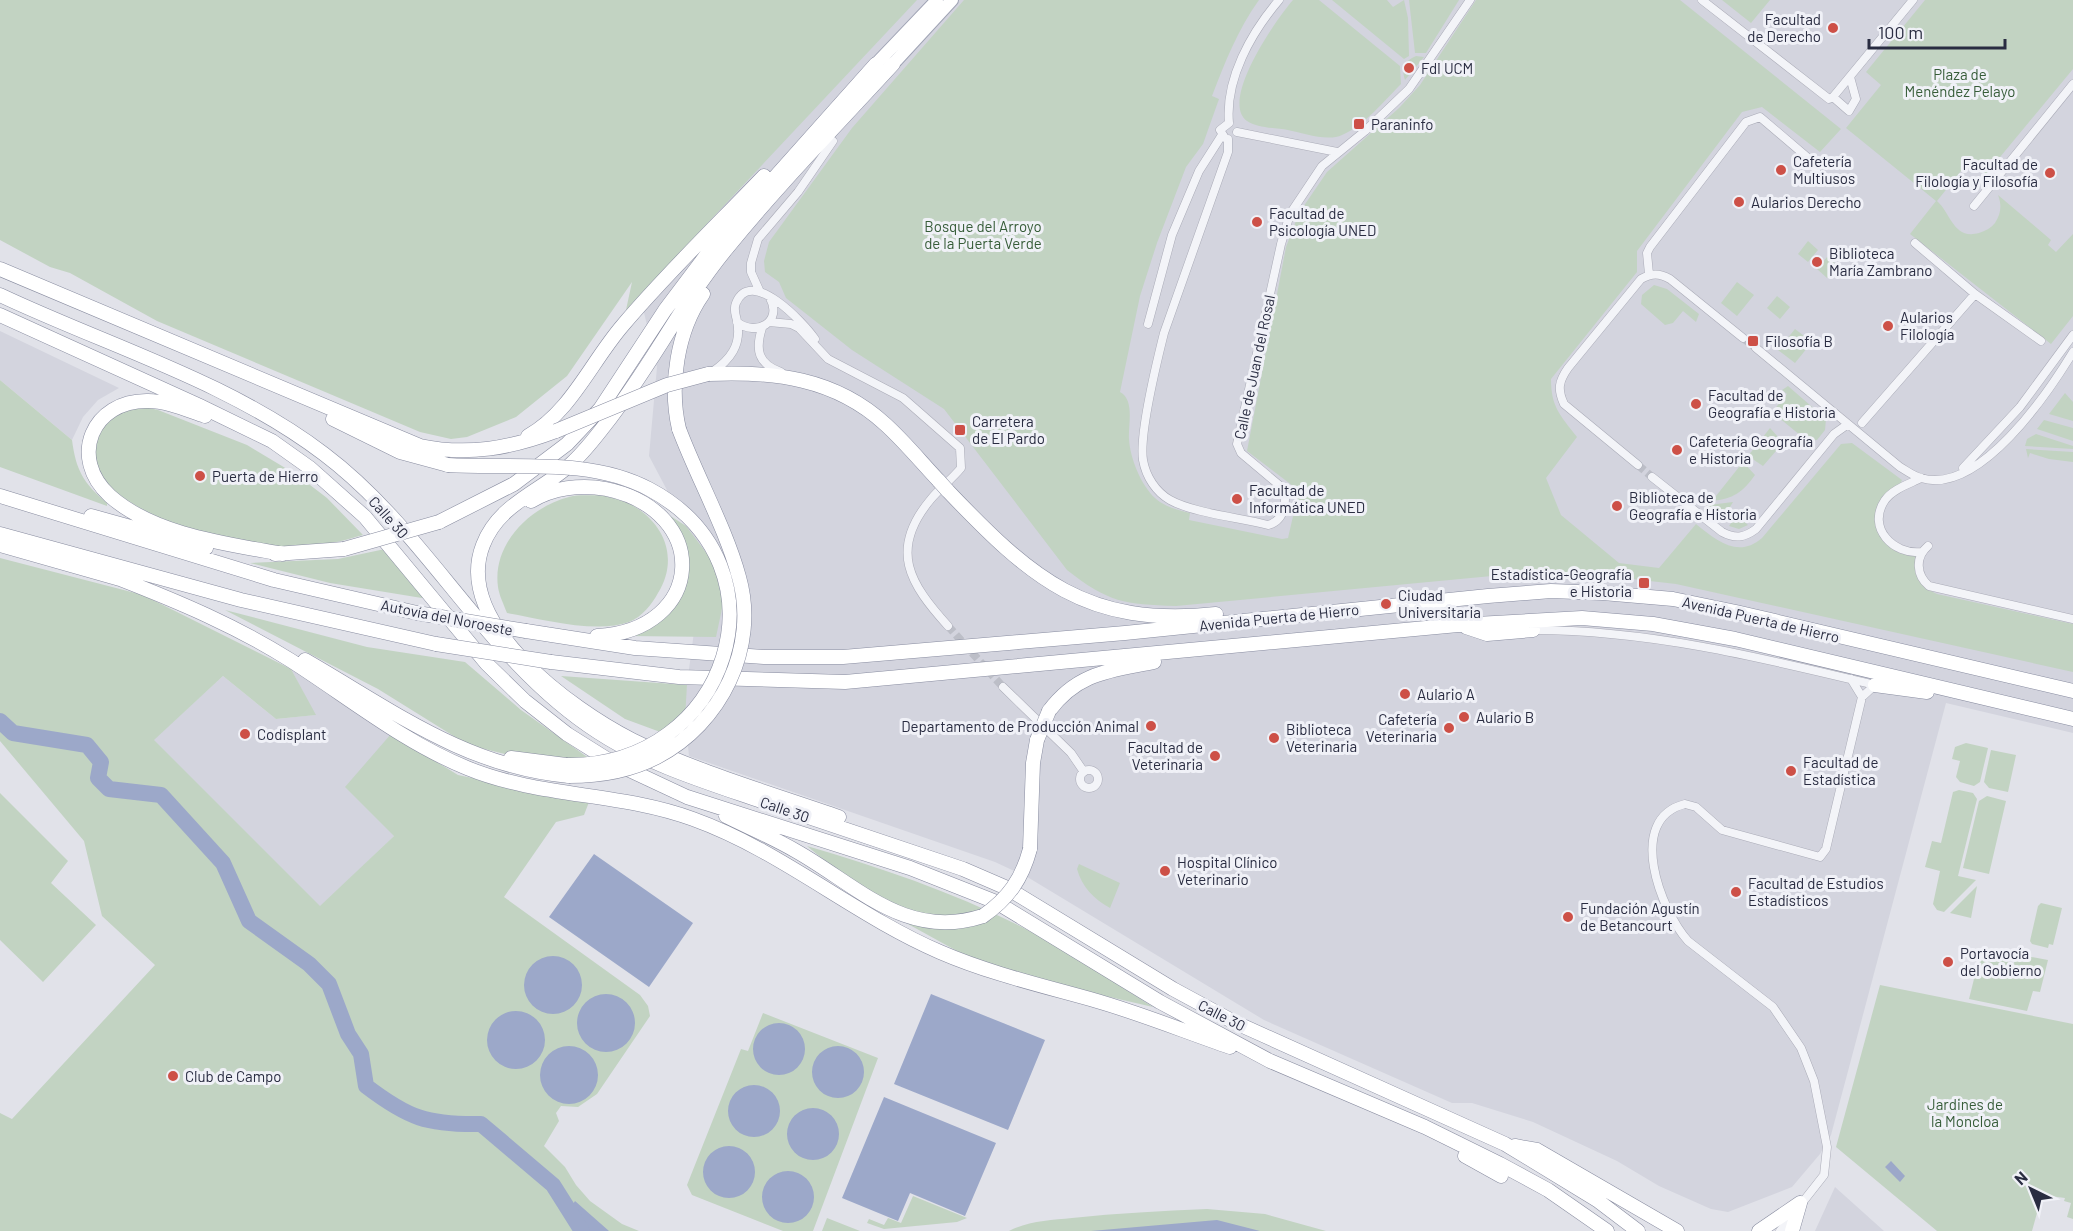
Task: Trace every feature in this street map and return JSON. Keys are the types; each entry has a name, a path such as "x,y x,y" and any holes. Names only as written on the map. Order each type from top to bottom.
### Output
{"highway":[{"path":"510,446 551,420 622,326 846,91 876,64"},
{"path":"42,508 97,517 217,551 254,555 283,554 344,549 439,522 514,484 573,437 600,409 626,374 665,310 711,249 876,64"},
{"path":"0,545 157,589 239,623 364,694 476,746 516,759 568,770 609,774 656,758 671,750 706,719 724,692 736,664 742,640 744,609 739,577 679,429 674,392 679,351 696,303 736,248 864,106 893,64"},
{"path":"893,64 726,249 677,317 636,383 574,462 506,510 483,544 477,575 484,604 495,627 520,656 549,683 607,726 633,741 949,857 963,869"},
{"path":"0,269 239,372 400,452 448,465 571,468 607,474 633,482 668,500 683,513 710,546 719,566 728,604 727,641 712,687 696,710 676,730 642,750 568,770"},
{"name":"Calle 30","path":"0,295 206,385 265,414 326,455 378,503 464,606 534,683 578,719 620,746 683,774 963,869 1007,888 1234,1022 1505,1144 1598,1200 1638,1231"},
{"name":"Calle 30","path":"0,315 139,377 272,441 328,482 365,517 488,664 525,701 567,734 610,761 687,797 910,868 996,902 1160,1002 1270,1061 1425,1127"},
{"path":"239,372 288,390 420,446 458,452 510,446 556,431 667,385 708,374 755,372 803,379 865,408 885,423 995,540 1035,574 1064,591 1096,604 1138,614 1174,617 1294,608 1334,612"},
{"path":"272,441 177,406 148,400 125,404 105,416 93,431 88,451 91,470 102,488 130,510 172,529 200,538 283,554"},
{"path":"0,484 7,498"},
{"path":"568,638 612,635 638,628 660,613 676,591 684,568 682,554 664,517 648,504 632,496 593,486 555,491 537,497 507,519 497,532 485,563 487,590 501,626 524,653 554,680 633,741"},
{"name":"Autovía del Noroeste","path":"7,498 274,580 417,613 636,648 764,657 843,657 907,652"},
{"name":"Autovía del Noroeste","path":"0,534 252,603 436,644 551,662 679,677 772,682 845,682 910,678"},
{"path":"120,579 192,607 237,630 288,659 396,730 465,768 518,786 642,805 695,819 768,853 905,936 939,952 1031,984 1100,1002 1270,1061"},
{"name":"Avenida Puerta de Hierro","path":"907,652 1551,591 1642,596 1736,612 2073,691"},
{"name":"Avenida Puerta de Hierro","path":"910,678 1458,625 1572,618 1653,624 1735,639 2073,720"},
{"path":"1458,625 1487,634 1533,630"},
{"path":"687,797 797,851 834,876 905,916 928,923 946,924 983,916 1000,904 1011,892 1026,865 1030,849 1036,740 1049,711 1060,695 1087,676 1224,647"},
{"path":"1875,685 1925,693 1941,688"},
{"path":"1425,1127 1462,1155 1501,1176"},
{"path":"1425,1127 1548,1190 1607,1231"},
{"path":"1505,1144 1537,1150 1677,1231"},
{"path":"1759,1231 1800,1203"},
{"path":"1792,1231 1800,1203"}],"main road":[{"path":"876,64 937,0"},
{"path":"893,64 952,0"}],"street":[{"path":"1229,123 1227,102 1236,74 1253,38 1279,0"},
{"path":"1148,324 1172,235 1199,171 1225,137 1237,132 1337,152 1365,131 1416,81 1470,0"},
{"path":"1702,0 1828,99 1833,97 1913,0"},
{"path":"1833,97 1849,111 1854,106 1855,90 1850,77"},
{"path":"1974,206 2073,84"},
{"path":"1649,274 1647,253 1650,247 1746,122 1760,117 1814,163 1817,176"},
{"path":"1225,137 1221,127 1229,123 1234,124 1237,132"},
{"name":"Calle de Juan del Rosal","path":"1225,137 1228,152 1164,333 1157,361 1143,458 1151,482 1158,491 1180,505 1268,525 1276,523 1282,516 1285,490 1241,453 1238,437 1285,228 1307,187 1337,152"},
{"path":"760,292 751,272 751,263 758,239 798,192 833,141"},
{"path":"1915,243 1975,294 2041,341"},
{"path":"1638,465 1564,404 1559,394 1559,384 1568,368 1634,288 1649,274 1663,275 1743,338"},
{"path":"708,374 727,362 735,351 736,303 741,295 750,291 760,292 799,318 817,343 840,367"},
{"path":"1862,423 1975,294"},
{"path":"737,322 753,330 762,328 769,322 773,313 770,298"},
{"path":"769,322 791,324 799,328 818,351 840,367 903,399 960,448 961,468 919,514 913,527 908,556 914,584 948,626"},
{"path":"762,328 756,344 762,360 773,369 803,379"},
{"path":"1948,478 1965,466 2020,408 2073,335"},
{"path":"1756,348 1900,467 1920,478 1948,478 1973,466 2018,427 2036,407 2073,352"},
{"path":"1652,477 1722,532 1735,537 1747,536 1756,529 1834,434 1848,424"},
{"path":"1920,478 1890,495 1884,501 1879,517 1887,541 1902,551 1924,549 1919,570 1929,586 2073,619"},
{"path":"1533,630 1581,630 1650,638 1732,652 1875,685"},
{"path":"1851,679 1862,697"},
{"path":"1780,1231 1824,1174 1827,1147 1819,1101 1808,1064 1792,1031 1773,1007 1688,941 1678,929 1661,899 1656,884 1653,870 1654,841 1664,816 1685,804 1696,807 1722,830 1820,856 1826,849 1862,697 1875,685"},
{"path":"1004,687 1071,753 1084,772"}],"shaded area":[{"name":"Ciudad Universitaria","path":"699,0 2073,0 2073,733 1946,703 1831,1135 1820,1154 1792,1187 1728,1212 1711,1209 1659,1186 1617,1161 1533,1122 1472,1103 1452,1103 1264,1020 1029,878 995,862 689,756 684,706 702,573 686,526 649,456 657,367 635,275"},
{"path":"0,331 119,388 98,400 83,417 72,440 0,380"},
{"path":"291,669 391,734 394,836 320,907 153,740 223,676 276,719 315,715"},
{"path":"1835,1187 1884,1231 1815,1231"}],"green space":[{"path":"0,0 917,0 626,310 632,282 567,376 516,417 467,437 451,439 420,432 157,321 70,273 50,267 0,240"},
{"name":"Bosque del Arroyo de la Puerta Verde","path":"964,0 1259,0 1238,34 1227,58 1212,96 1219,99 1203,144 1186,167 1157,243 1140,296 1120,392 1128,401 1129,439 1134,463 1145,486 1155,498 1167,506 1190,513 1189,520 1282,539 1288,538 1297,499 1291,497 1293,486 1247,451 1286,247 1299,213 1327,172 1399,108 1420,85 1476,0 1680,0 1841,129 1820,152 1762,107 1742,112 1637,251 1637,272 1551,379 1555,404 1577,437 1546,478 1561,515 1619,563 1659,568 1696,524 1719,541 1736,547 1744,547 1762,538 1841,444 1852,443 1902,480 1900,485 1880,504 1883,540 1899,553 1917,556 1915,569 1921,583 1937,594 2073,624 2073,672 1676,584 1597,575 1513,574 1176,606 1118,600 1094,589 1067,570 944,409 852,350 786,298 779,282 765,272 764,261 769,242 852,128"},
{"path":"1293,0 1319,0 1400,66 1401,84 1366,119 1342,135 1330,138 1261,126 1247,121 1240,111 1240,96 1254,60 1275,24"},
{"path":"1332,0 1387,0 1393,7 1404,0 1408,18 1409,56 1404,59"},
{"path":"1409,0 1459,0 1426,53 1415,53"},
{"path":"1722,0 1770,0 1751,23"},
{"name":"Plaza de Menéndez Pelayo","path":"1925,0 2073,0 2073,69 1986,174 1969,161 1937,201 1963,233 1979,233 1993,225 1999,216 1998,195 2051,240 2048,245 2056,252 2073,234 2073,316 2051,344 1910,234 1936,201 1846,128 1881,85 1866,72"},
{"path":"1416,56 1424,57 1405,80 1404,66"},
{"path":"1808,241 1818,250 1808,262 1798,254"},
{"path":"1827,257 1837,265 1827,278 1817,269"},
{"path":"1737,282 1754,295 1737,316 1721,303"},
{"path":"1654,285 1667,289 1699,314 1696,322 1683,311 1673,323 1665,325 1641,304 1642,295"},
{"path":"1777,296 1790,307 1780,319 1767,308"},
{"path":"1795,329 1812,342 1795,363 1778,350"},
{"path":"0,380 72,440 82,475 92,489 107,503 107,506 0,467"},
{"path":"1788,386 1826,419 1825,430 1817,440 1806,440 1772,412 1787,394 1782,390"},
{"path":"2065,393 2073,402 2073,421 2049,414"},
{"path":"145,407 247,445 297,475 327,498 363,535 316,545 261,545 211,536 141,509 121,496 107,483 99,470 95,455 102,429 112,418 127,411"},
{"path":"2044,420 2073,428 2073,441 2037,429"},
{"path":"1770,428 1779,438 1776,451 1763,466 1748,456"},
{"path":"2036,434 2073,446 2073,449 2025,446 2027,439"},
{"path":"2026,449 2073,452 2073,462 2049,459 2030,453 2028,458"},
{"path":"1743,462 1755,475 1751,481 1732,496 1712,501"},
{"path":"602,495 628,503 643,513 653,522 665,543 668,555 667,568 664,580 650,606 629,622 601,626 569,624 507,613 499,590 498,571 501,556 517,530 541,509 555,502 573,496"},
{"path":"1733,502 1730,507 1733,511 1724,522 1706,508 1709,505"},
{"path":"655,506 686,526 714,563 723,604 716,637 628,636 684,583 680,544"},
{"path":"1737,515 1748,525 1739,529 1729,526"},
{"path":"385,549 428,599 330,583 250,563 338,559"},
{"path":"0,558 143,595 291,669 316,715 276,719 223,676 154,740 320,906 394,836 345,787 391,734 458,775 589,802 584,815 556,822 504,897 640,995 648,1006 650,1016 597,1094 578,1107 561,1106 556,1113 559,1121 544,1146 565,1167 576,1185 590,1201 622,1224 639,1231 0,1231 0,1113 12,1119 155,965 102,916 84,841 0,741"},
{"path":"225,610 367,647 465,662 521,710 590,759 545,764 468,745 378,689"},
{"path":"561,676 687,685 685,718 663,733 625,719"},
{"path":"1966,743 1988,748 1980,782 1974,786 1960,782 1956,777 1960,761 1952,759 1955,747"},
{"path":"1991,750 2016,755 2008,792 1989,788 1984,782"},
{"path":"1959,790 1973,793 1977,799 1958,876 1976,880 1944,912 1937,910 1933,904 1940,871 1925,867 1932,841 1941,843 1953,792"},
{"path":"0,793 68,861 51,883 96,925 43,982 0,940"},
{"path":"1987,796 2006,801 1989,874 1963,868 1979,801"},
{"path":"807,846 934,888 996,914 1067,952 1153,1007 1023,977 966,956 888,913"},
{"path":"1079,864 1120,883 1110,908 1085,887 1077,869"},
{"path":"1977,886 1971,918 1950,913"},
{"path":"2041,903 2062,908 2053,945 2049,944 2048,948 2032,944 2030,941 2038,906"},
{"path":"1982,947 2011,953 2005,970 2010,974 2016,970 2014,963 2016,954 2048,960 2040,992 2033,991 2027,1011 1969,999"},
{"name":"Jardines de la Moncloa","path":"1880,985 2073,1024 2073,1219 2067,1217 2071,1203 2064,1201 2065,1198 2042,1195 2032,1231 1937,1231 1836,1147"},
{"path":"763,1013 878,1058 813,1231 783,1231 692,1195 687,1185 741,1049 748,1051"},
{"path":"913,1196 967,1218 957,1222 884,1229 867,1223 869,1219 884,1225 888,1218 901,1223"},
{"path":"1207,1209 1265,1214 1326,1231 1009,1231 1048,1220 1123,1213"},
{"path":"827,1218 860,1231 822,1231"}],"water":[{"path":"594,854 693,923 649,987 549,917"},
{"path":"547,956 559,956 574,964 582,979 582,991 574,1006 559,1014 547,1014 532,1006 524,991 524,979 532,964"},
{"path":"600,994 612,994 627,1002 635,1017 635,1029 627,1044 612,1052 600,1052 585,1044 577,1029 577,1017 585,1002"},
{"path":"931,994 1045,1040 1008,1130 894,1084"},
{"path":"510,1011 522,1011 537,1019 545,1034 545,1046 537,1061 522,1069 510,1069 495,1061 487,1046 487,1034 495,1019"},
{"path":"779,1023 793,1027 801,1035 805,1049 801,1063 793,1071 779,1075 765,1071 757,1063 753,1049 757,1035 765,1027"},
{"path":"563,1046 575,1046 590,1054 598,1069 598,1081 590,1096 575,1104 563,1104 548,1096 540,1081 540,1069 548,1054"},
{"path":"838,1046 852,1050 860,1058 864,1072 860,1086 852,1094 838,1098 824,1094 816,1086 812,1072 816,1058 824,1050"},
{"path":"754,1085 768,1089 776,1097 780,1111 776,1125 768,1133 754,1137 740,1133 732,1125 728,1111 732,1097 740,1089"},
{"path":"884,1097 996,1143 965,1216 910,1193 898,1221 842,1198"},
{"path":"813,1108 827,1112 835,1120 839,1134 835,1148 827,1156 813,1160 799,1156 791,1148 787,1134 791,1120 799,1112"},
{"path":"729,1146 743,1150 751,1158 755,1172 751,1186 743,1194 729,1198 715,1194 707,1186 703,1172 707,1158 715,1150"},
{"path":"1891,1161 1905,1176 1900,1182 1885,1167"},
{"path":"788,1171 802,1175 810,1183 814,1197 810,1211 802,1219 788,1223 774,1219 766,1211 762,1197 766,1183 774,1175"},
{"path":"575,1201 609,1231 576,1231 566,1216"},
{"path":"1217,1220 1260,1231 1091,1231"}],"waterway":[{"path":"0,721 13,733 87,745 101,762 98,778 109,789 161,795 223,863 249,921 309,964 329,984 348,1034 361,1054 366,1086 394,1106 419,1117 446,1123 481,1124 553,1185 582,1231"}],"tunnel":[{"path":"1743,338 1756,348"},
{"path":"1638,465 1652,477"},
{"path":"948,626 1003,687"}],"place":[{"name":"Facultad de Derecho","path":"1833,28"},
{"name":"FdI UCM","path":"1409,68"},
{"name":"Paraninfo","path":"1359,124"},
{"name":"Cafetería Multiusos","path":"1781,170"},
{"name":"Facultad de Filología y Filosofía","path":"2050,173"},
{"name":"Aularios Derecho","path":"1739,202"},
{"name":"Facultad de Psicología UNED","path":"1257,222"},
{"name":"Biblioteca María Zambrano","path":"1817,262"},
{"name":"Aularios Filología","path":"1888,326"},
{"name":"Filosofía B","path":"1753,341"},
{"name":"Facultad de Geografía e Historia","path":"1696,404"},
{"name":"Carretera de El Pardo","path":"960,430"},
{"name":"Cafetería Geografía e Historia","path":"1677,450"},
{"name":"Puerta de Hierro","path":"200,476"},
{"name":"Facultad de Informática UNED","path":"1237,499"},
{"name":"Biblioteca de Geografía e Historia","path":"1617,506"},
{"name":"Estadística-Geografía e Historia","path":"1644,583"},
{"name":"Ciudad Universitaria","path":"1386,604"},
{"name":"Aulario A","path":"1405,694"},
{"name":"Aulario B","path":"1464,717"},
{"name":"Departamento de Producción Animal","path":"1151,726"},
{"name":"Cafetería Veterinaria","path":"1449,728"},
{"name":"Codisplant","path":"245,734"},
{"name":"Biblioteca Veterinaria","path":"1274,738"},
{"name":"Facultad de Veterinaria","path":"1215,756"},
{"name":"Facultad de Estadística","path":"1791,771"},
{"name":"Hospital Clínico Veterinario","path":"1165,871"},
{"name":"Facultad de Estudios Estadísticos","path":"1736,892"},
{"name":"Fundación Agustín de Betancourt","path":"1568,917"},
{"name":"Portavocía del Gobierno","path":"1948,962"},
{"name":"Club de Campo","path":"173,1076"}]}
